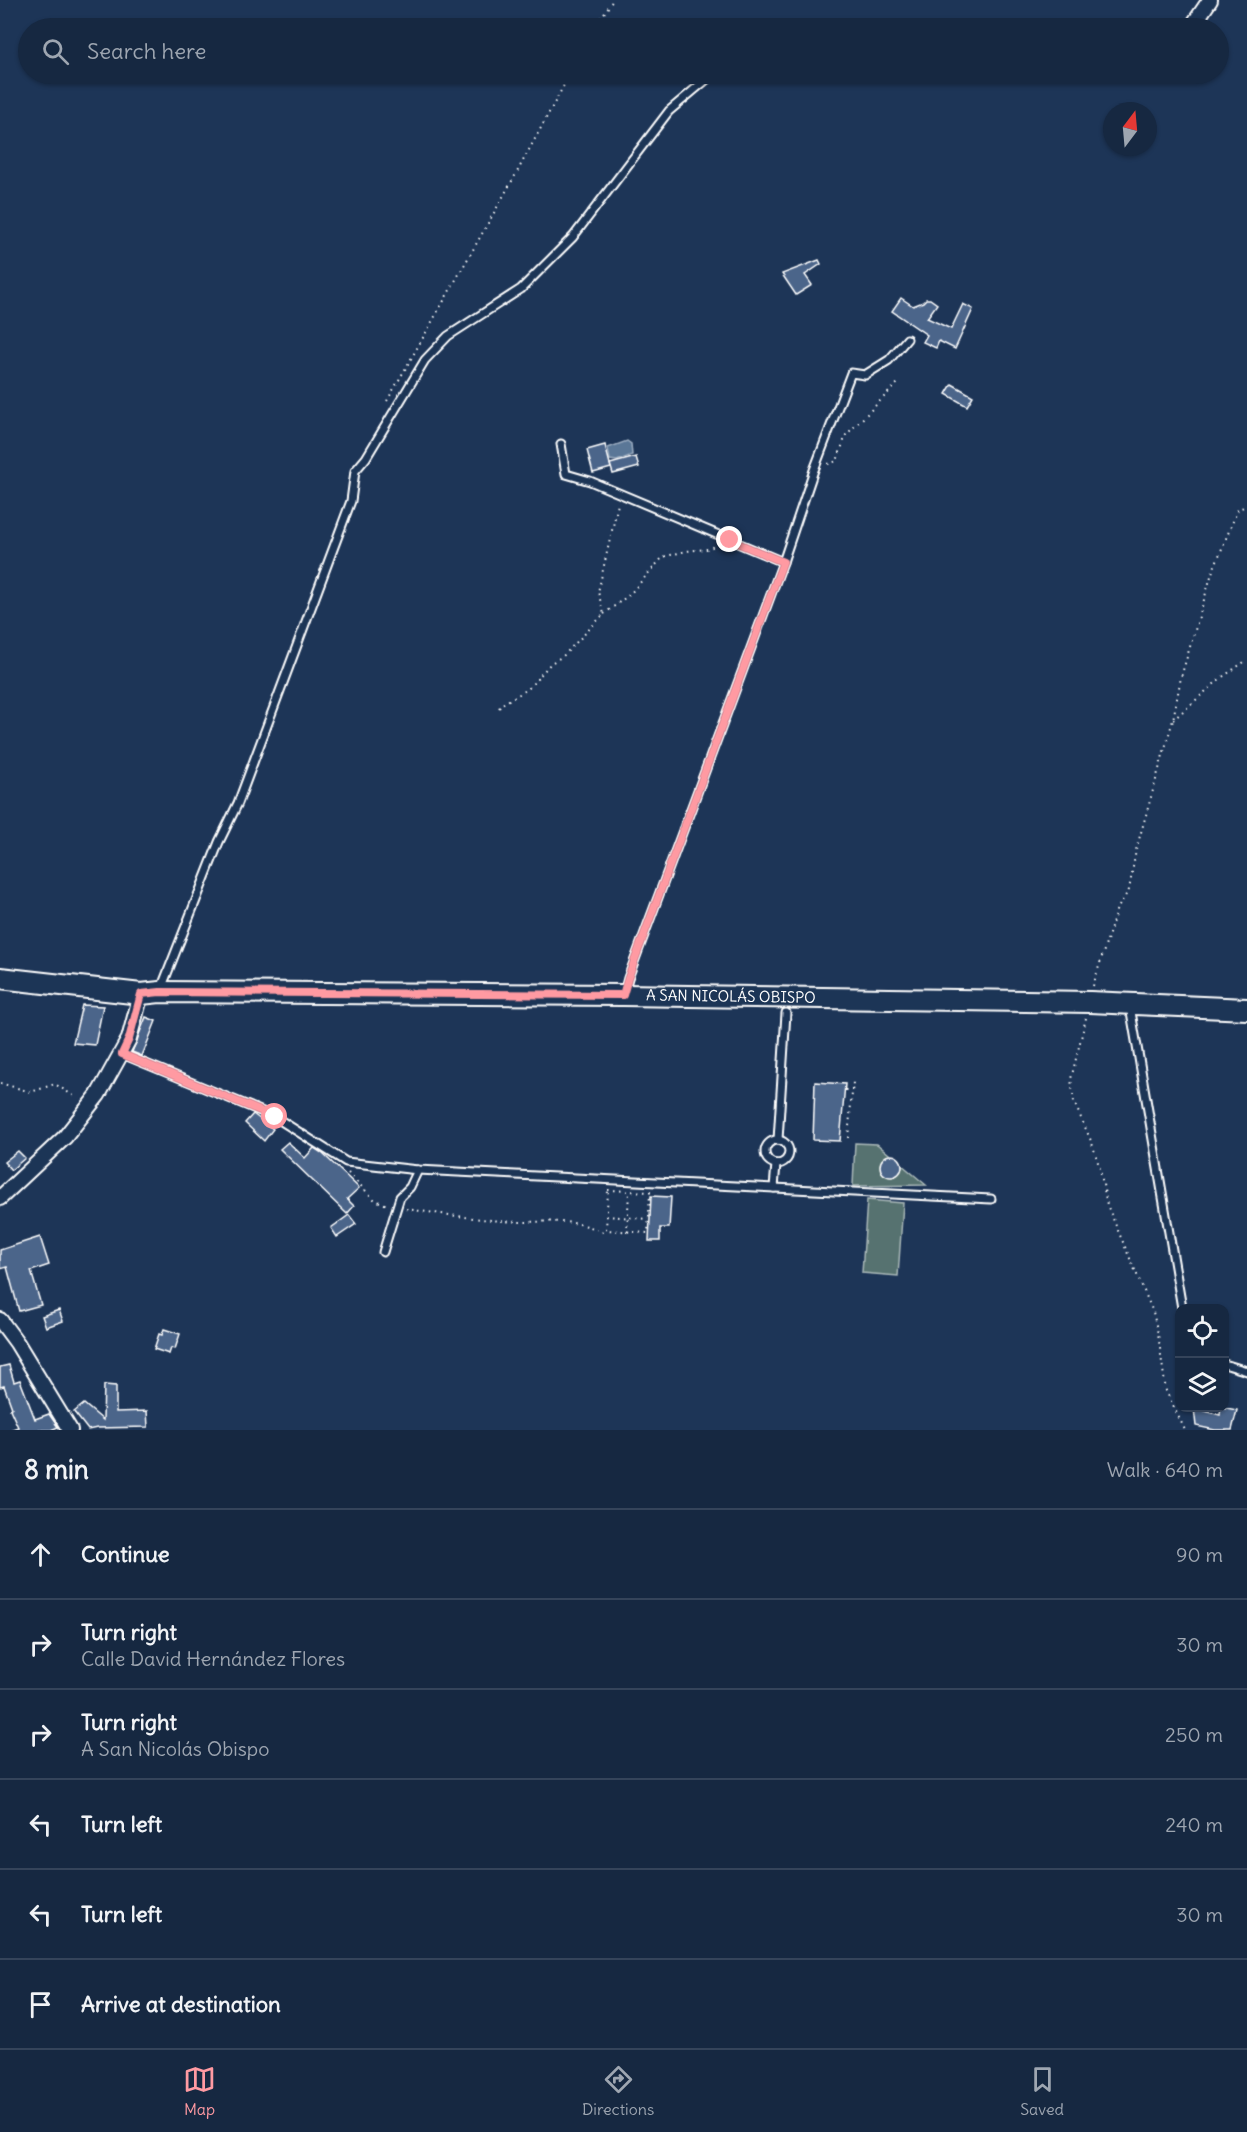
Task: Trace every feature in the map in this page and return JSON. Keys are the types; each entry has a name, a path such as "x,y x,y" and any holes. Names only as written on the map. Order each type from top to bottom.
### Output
{"main road":[{"name":"A SAN NICOLÁS OBISPO","path":"0,978 151,993 623,995 786,1006 1090,1002 1247,1009"}],"street":[{"path":"1198,18 1210,0"},
{"path":"0,1198 65,1137 98,1095 122,1054 151,993"},
{"path":"0,1320 17,1342 70,1430"}],"lane":[{"path":"151,993 238,803 351,501 355,471 366,458 425,360 448,336 521,289 573,237 669,111 701,84"},
{"path":"623,995 851,373 865,375 889,360 907,339"},
{"path":"561,444 566,474 606,488 783,562"},
{"path":"1130,1004 1181,1304"},
{"path":"778,1140 786,1006"},
{"path":"122,1054 275,1117 346,1162 418,1170 991,1199"},
{"path":"778,1140 785,1143 789,1154 785,1161 776,1164 767,1160 765,1152 767,1145 778,1140"},
{"path":"774,1188 776,1164"},
{"path":"383,1252 400,1197 410,1187 418,1170"},
{"path":"1229,1366 1247,1371"}],"path":[{"path":"601,18 613,0"},
{"path":"383,409 565,84"},
{"path":"814,470 837,461 846,435 899,382"},
{"path":"604,614 598,592 618,502 606,488"},
{"path":"1185,1430 1166,1391 1153,1312 1107,1205 1097,1160 1074,1102 1071,1079 1091,992 1116,911 1129,890 1136,850 1173,720 1181,677 1212,573 1238,509 1247,506"},
{"path":"499,708 528,689 551,663 562,656 604,614 630,594 663,556 707,549 730,540"},
{"path":"1173,720 1221,678 1247,660"},
{"path":"848,1138 853,1082"},
{"path":"0,1083 30,1092 55,1084 89,1107"},
{"path":"845,1090 852,1090"},
{"path":"337,1156 348,1173 375,1200 396,1210 517,1221 556,1220 591,1226 607,1234"},
{"path":"608,1190 629,1191 650,1192 648,1233 606,1230 608,1190"},
{"path":"627,1232 629,1191"},
{"path":"606,1216 648,1219"}],"green space":[{"path":"855,1143 877,1144 926,1185 853,1186"},
{"path":"867,1200 903,1203 898,1276 862,1273"}],"water":[{"path":"627,441 631,444 632,455 617,461 610,460 608,448"}],"building":[{"path":"819,260 821,264 805,275 812,285 796,295 782,274"},
{"path":"901,298 913,306 930,299 937,304 927,318 951,329 963,304 973,309 955,349 939,341 936,348 923,342 927,335 892,311"},
{"path":"952,384 973,396 967,406 946,394"},
{"path":"605,445 611,468 593,473 587,450"},
{"path":"636,457 639,467 613,474 610,464"},
{"path":"82,1005 103,1006 95,1045 73,1043"},
{"path":"146,1017 156,1021 142,1056 132,1052"},
{"path":"815,1082 845,1084 840,1141 813,1140"},
{"path":"253,1114 273,1129 264,1141 245,1123"},
{"path":"288,1142 305,1158 314,1148 359,1188 347,1199 354,1206 347,1214 280,1149"},
{"path":"18,1151 25,1158 11,1170 4,1162"},
{"path":"891,1155 901,1162 902,1166 895,1176 891,1177 881,1170 880,1166 887,1156"},
{"path":"651,1196 671,1197 669,1228 660,1228 660,1241 649,1241"},
{"path":"349,1215 356,1224 337,1237 331,1228"},
{"path":"40,1237 49,1265 31,1271 41,1305 19,1311 7,1267 0,1269 0,1250"},
{"path":"59,1310 63,1321 46,1327 42,1316"},
{"path":"164,1329 180,1334 175,1349 171,1348 169,1354 154,1349 159,1334 162,1335"},
{"path":"9,1365 14,1382 20,1380 35,1419 49,1414 58,1427 51,1430 10,1430 18,1427 4,1386 0,1387 0,1367"},
{"path":"104,1385 116,1386 116,1412 147,1411 148,1427 88,1430 74,1412 84,1404 103,1420"},
{"path":"1229,1408 1237,1410 1232,1430 1215,1430 1196,1426 1194,1412 1220,1415 1220,1412 1229,1412"}],"route":[{"path":"275,1117 122,1054 129,1039 141,994 160,992 623,995 783,562 730,540"}]}
